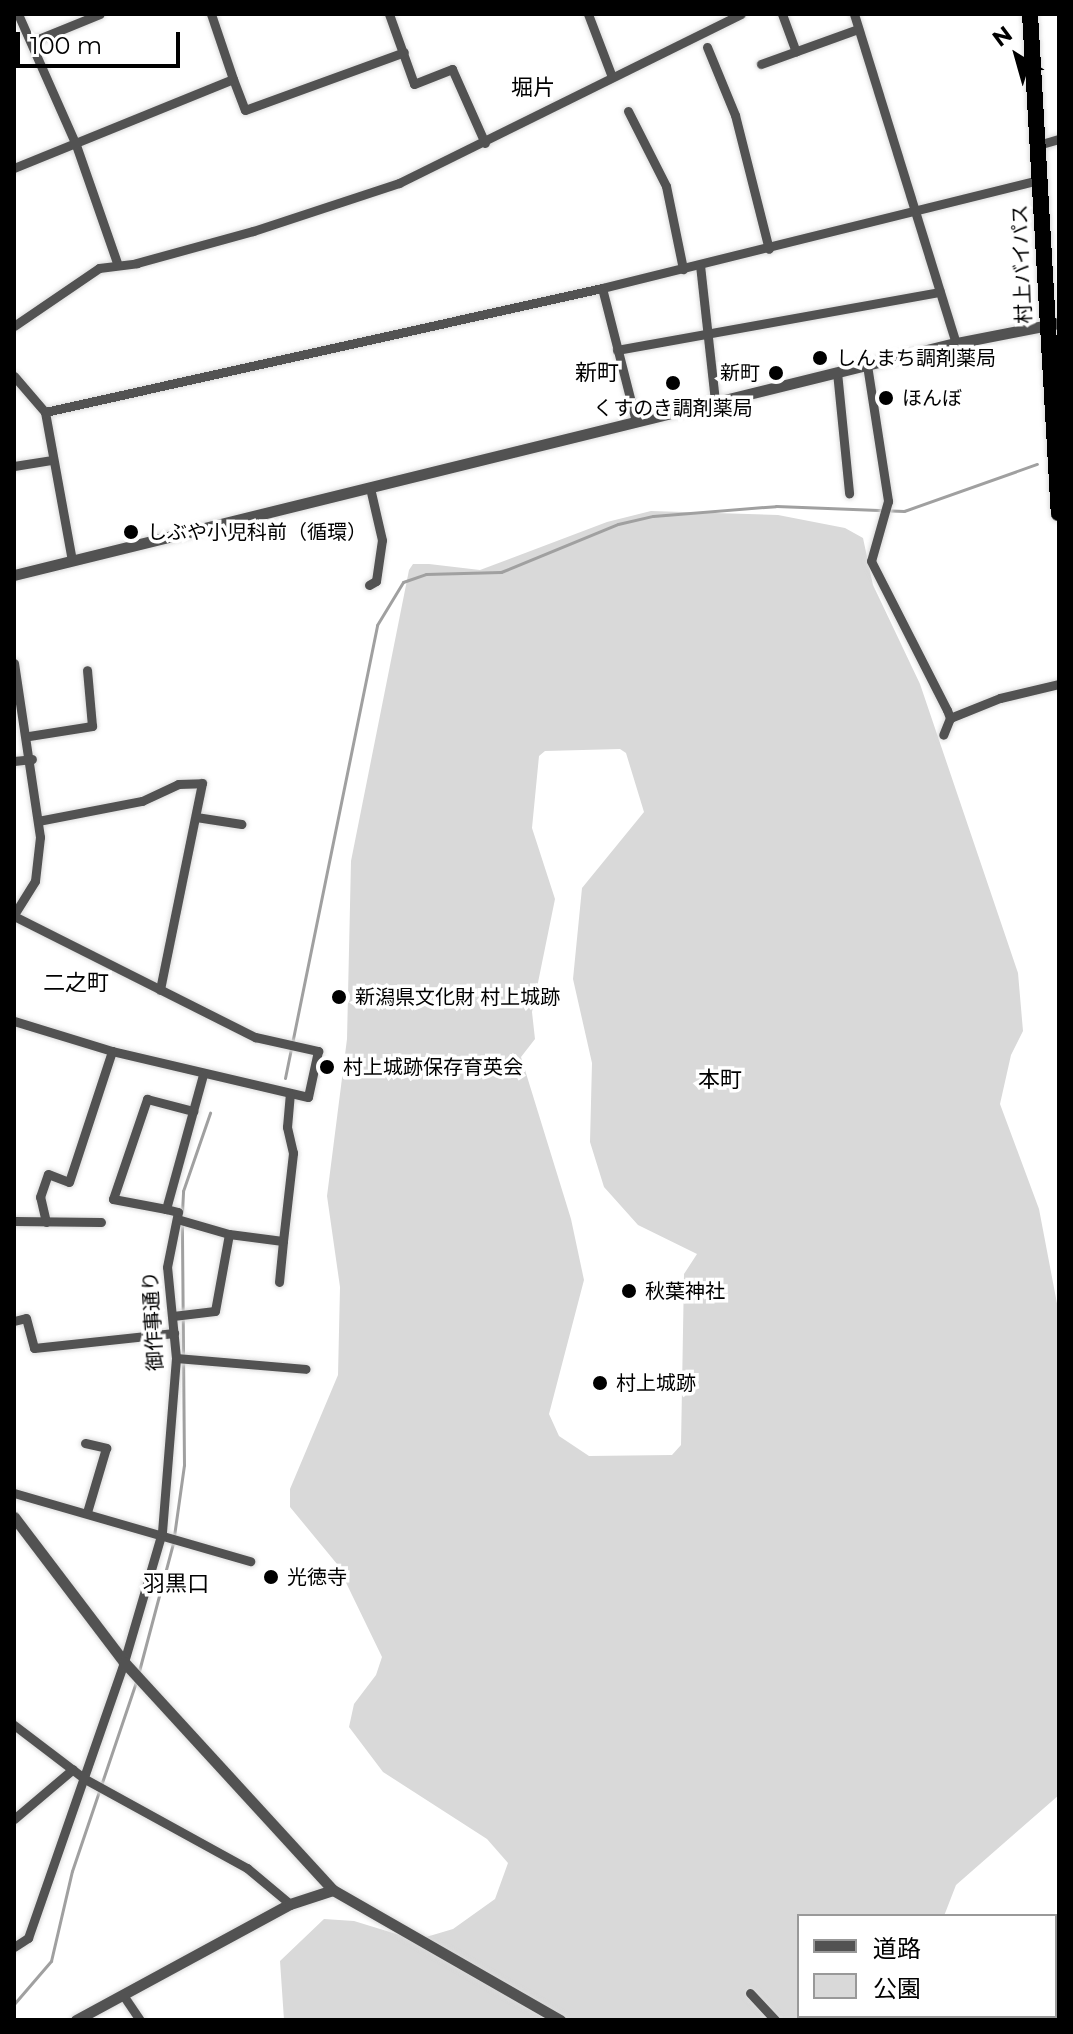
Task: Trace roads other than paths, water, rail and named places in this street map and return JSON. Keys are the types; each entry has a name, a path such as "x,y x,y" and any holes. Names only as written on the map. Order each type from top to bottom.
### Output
{"highway":[{"name":"村上バイパス","path":"1030,14 1039,180 1052,326 1059,513"}],"street":[{"path":"18,14 19,28 31,42 76,145 117,263"},
{"path":"31,42 100,14"},
{"path":"211,14 245,110 404,52"},
{"path":"389,14 414,84 452,69 485,143"},
{"path":"588,14 612,77"},
{"path":"14,326 99,268 117,263 137,263 328,209 485,143 741,14"},
{"path":"782,14 796,52"},
{"path":"854,14 956,343"},
{"path":"761,64 858,29"},
{"path":"707,47 735,115 769,249"},
{"path":"14,168 233,79"},
{"path":"628,111 666,186 683,269"},
{"path":"1038,145 1059,139"},
{"path":"45,412 602,288 769,249 914,207 1039,180"},
{"path":"700,265 711,333 715,401"},
{"path":"602,288 636,421"},
{"path":"617,350 940,292"},
{"path":"14,575 956,343 1052,326"},
{"path":"867,365 888,501 871,561 950,718"},
{"path":"837,372 849,493"},
{"path":"14,376 45,412 72,560"},
{"path":"14,466 53,460"},
{"path":"369,585 376,581 382,540 370,488"},
{"path":"14,663 18,704 29,736 38,821 35,881 14,915 255,1037 318,1051 308,1097 203,1075 14,1021"},
{"path":"29,736 92,726 87,670"},
{"path":"943,735 950,718 1000,698 1059,684"},
{"path":"14,761 32,759"},
{"path":"38,821 142,801 178,784 202,783 160,990"},
{"path":"196,817 241,824"},
{"path":"46,1222 40,1197 48,1174 69,1182 112,1051"},
{"path":"166,1209 203,1075"},
{"path":"279,1282 293,1153 287,1127 290,1094"},
{"path":"193,1111 147,1099 113,1199 178,1212 177,1219 229,1234 283,1241"},
{"name":"御作事通り","path":"14,1947 28,1938 85,1779 124,1662 162,1532 176,1358 167,1267 177,1219"},
{"path":"14,1221 101,1222"},
{"path":"173,1316 215,1311 229,1234"},
{"path":"14,1321 26,1318 34,1348 174,1333"},
{"path":"176,1358 306,1369"},
{"path":"85,1443 106,1448 87,1512"},
{"path":"14,1493 162,1532 250,1561"},
{"path":"14,1517 124,1662 333,1890 560,2020"},
{"path":"14,1725 85,1779 247,1868 290,1904"},
{"path":"14,1819 73,1769"},
{"path":"76,2020 290,1904 333,1890"},
{"path":"750,1993 775,2020"},
{"path":"123,1995 140,2020"}],"waterway":[{"path":"285,1078 377,625 403,582 426,574 501,572 618,524 653,516 776,506 904,511 1037,464"},
{"path":"182,1212 183,1191 210,1113"},
{"path":"174,1536 184,1465 182,1224"},
{"path":"139,1671 173,1543"},
{"path":"14,2004 51,1961 72,1871 136,1682"}],"place":[{"name":"しんまち調剤薬局","path":"820,358"},
{"name":"新町","path":"776,373"},
{"name":"くすのき調剤薬局","path":"673,383"},
{"name":"ほんぼ","path":"886,398"},
{"name":"しぶや小児科前（循環）","path":"131,532"},
{"name":"新潟県文化財 村上城跡","path":"339,997"},
{"name":"村上城跡保存育英会","path":"327,1067"},
{"name":"秋葉神社","path":"629,1291"},
{"name":"村上城跡","path":"600,1383"},
{"name":"光徳寺","path":"271,1577"}],"district":[{"name":"堀片","path":"533,88"},
{"name":"新町","path":"597,373"},
{"name":"二之町","path":"76,983"},
{"name":"本町","path":"720,1080"},
{"name":"羽黒口","path":"176,1584"}]}
